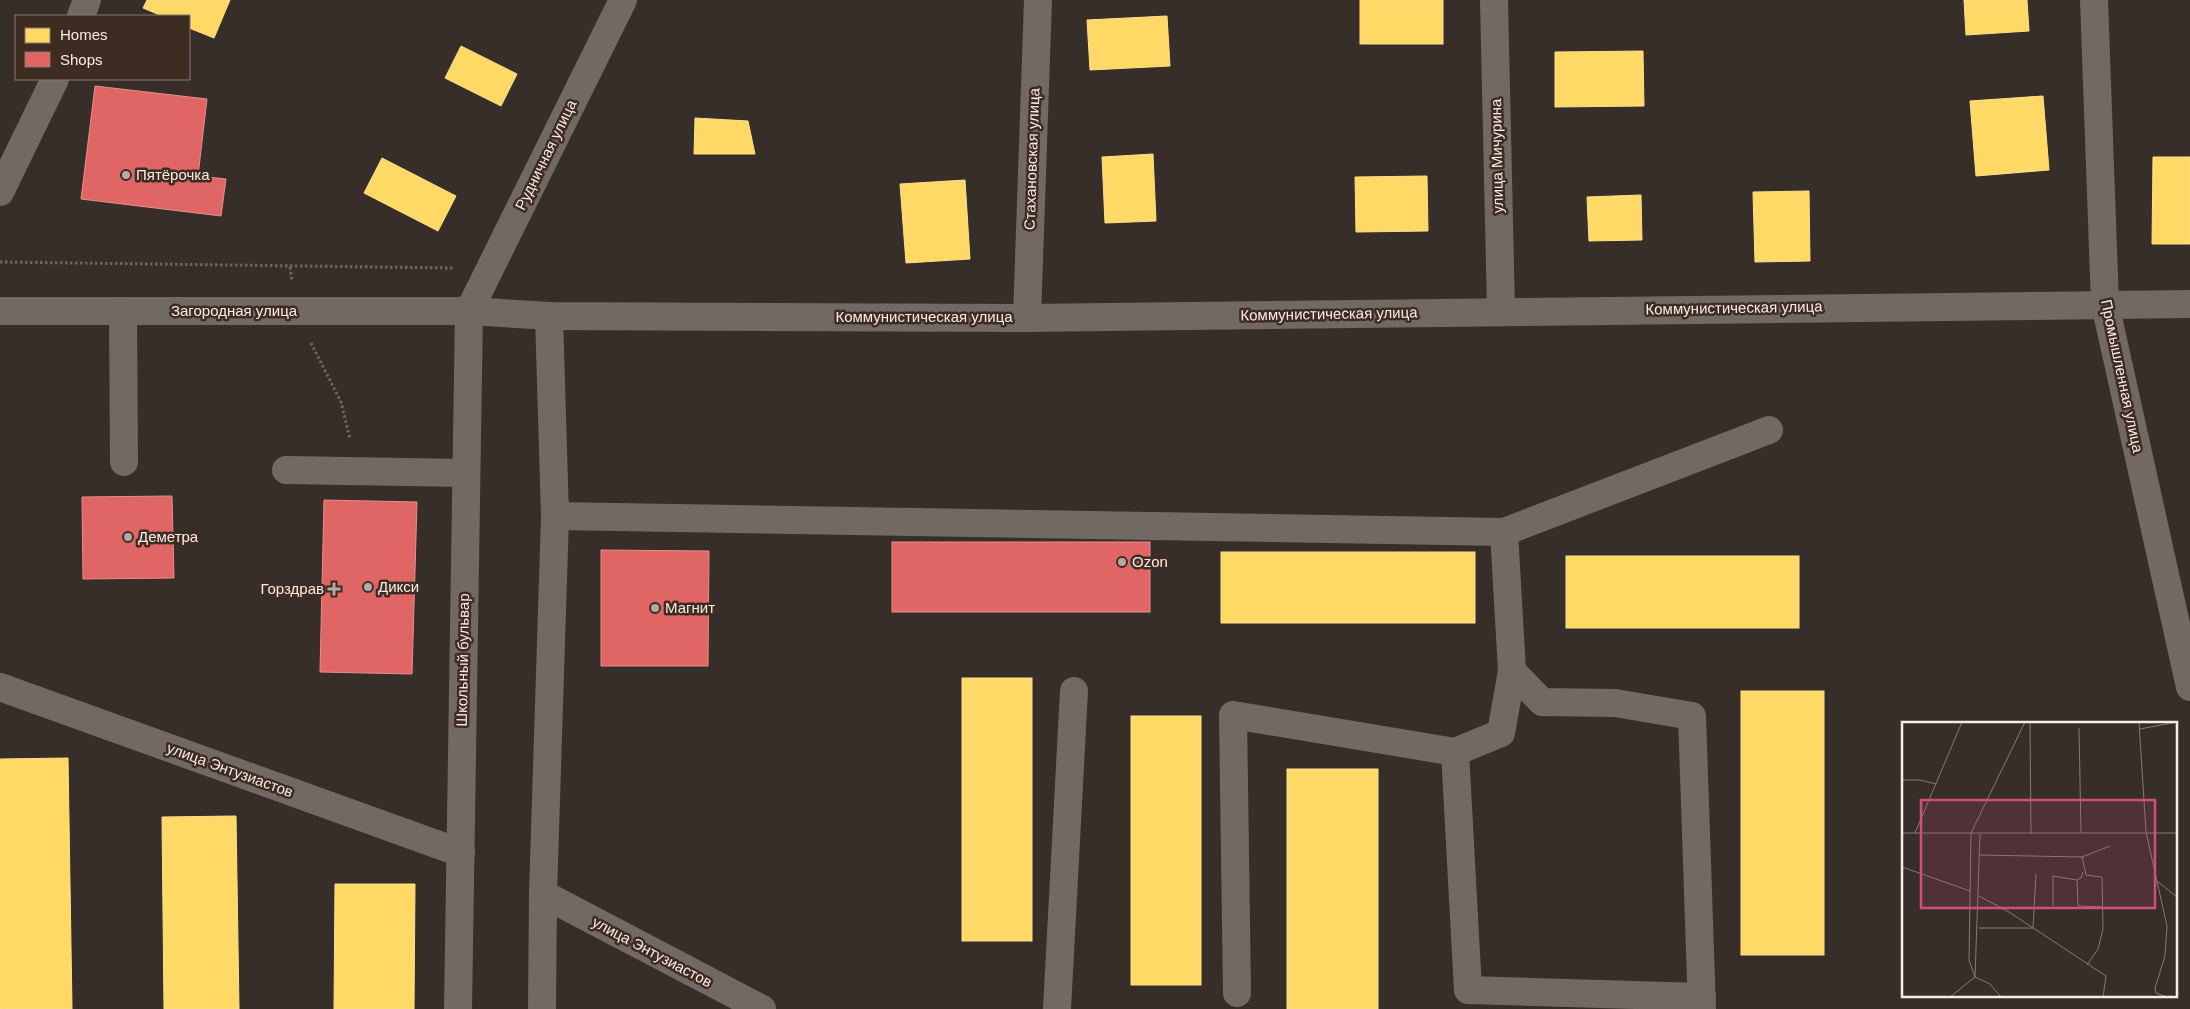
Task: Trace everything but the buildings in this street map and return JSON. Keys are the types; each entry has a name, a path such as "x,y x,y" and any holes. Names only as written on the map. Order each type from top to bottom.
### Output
{"street":[{"path":"81,15 87,0"},
{"name":"Рудничная улица","path":"469,311 623,0"},
{"name":"Стахановская улица","path":"1027,318 1038,0"},
{"name":"улица Мичурина","path":"1494,0 1501,311"},
{"name":"Промышленная улица","path":"2094,0 2105,304 2190,688"},
{"path":"0,192 55,80"},
{"name":"Коммунистическая улица","path":"469,311 549,316 1027,318 2190,304"},
{"name":"Загородная улица","path":"0,311 469,311"},
{"path":"124,311 124,462"},
{"name":"Школьный бульвар","path":"458,1009 469,311"},
{"path":"542,1009 543,894 555,516 549,316"},
{"path":"555,516 1504,532 1769,430"},
{"path":"286,470 466,473"},
{"path":"1237,993 1233,715 1455,752 1501,733 1512,671 1504,532"},
{"path":"1455,752 1468,990 1702,1003 1692,716 1615,703 1542,702 1512,671"},
{"name":"улица Энтузиастов","path":"0,686 461,853"},
{"path":"1057,1009 1074,692"},
{"name":"улица Энтузиастов","path":"543,894 762,1009"}],"path":[{"path":"0,262 490,268"},
{"path":"290,267 296,311 340,402 359,471"}],"place":[{"name":"Пятёрочка","path":"126,175"},
{"name":"Деметра","path":"128,537"},
{"name":"Ozon","path":"1122,562"},
{"name":"Дикси","path":"368,587"},
{"name":"Горздрав","path":"334,589"},
{"name":"Магнит","path":"655,608"}]}
